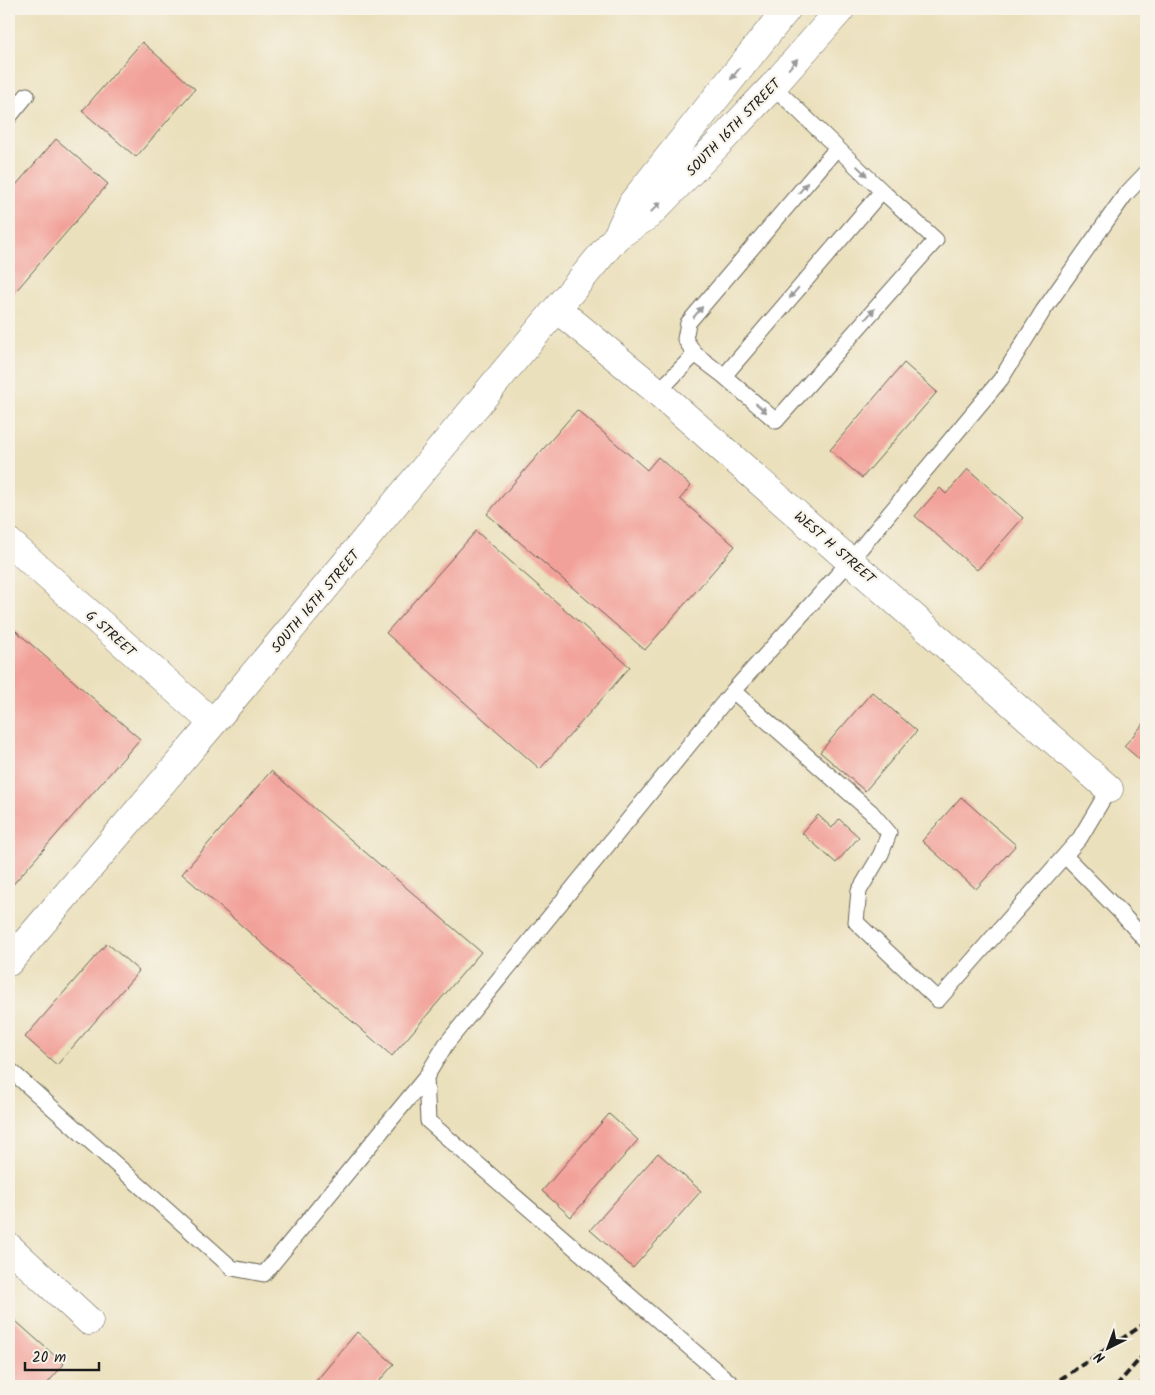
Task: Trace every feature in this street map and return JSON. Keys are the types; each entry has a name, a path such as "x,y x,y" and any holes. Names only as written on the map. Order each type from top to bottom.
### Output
{"street":[{"name":"SOUTH 16TH STREET","path":"9,962 213,723 557,310 617,236 633,202 786,9"},
{"name":"SOUTH 16TH STREET","path":"617,236 649,215 773,86 841,9"},
{"name":"WEST H STREET","path":"557,310 658,392 1110,789"},
{"name":"G STREET","path":"9,542 213,723"},
{"path":"9,1247 89,1321"}],"lane":[{"path":"773,86 936,240 776,421 724,376 695,354 685,338 688,323 837,148"},
{"path":"9,117 27,95"},
{"path":"9,1069 232,1268 264,1274 426,1077 446,1044 732,691 850,561 1001,380 1043,311 1126,195 1146,172"},
{"path":"724,376 882,190"},
{"path":"658,392 695,354"},
{"path":"732,691 871,812 889,833 881,854 859,891 856,922 938,1000 1080,838 1110,789"},
{"path":"1065,856 1146,941"},
{"path":"426,1077 428,1121 734,1386"}],"building":[{"path":"142,42 195,89 136,157 82,111"},
{"path":"56,139 108,184 9,299 9,193"},
{"path":"904,363 937,392 862,478 830,450"},
{"path":"577,410 647,470 658,457 691,486 680,499 735,546 645,650 487,514"},
{"path":"968,469 1023,518 977,570 915,516 940,488 946,494"},
{"path":"476,531 630,667 540,769 386,633"},
{"path":"9,625 140,739 9,889"},
{"path":"872,692 917,731 865,791 820,752"},
{"path":"1146,721 1146,765 1124,746"},
{"path":"271,771 481,952 392,1056 182,874"},
{"path":"961,797 1016,845 976,889 922,841"},
{"path":"818,815 832,828 839,819 859,837 836,863 802,833"},
{"path":"107,943 139,971 57,1065 25,1037"},
{"path":"609,1114 638,1140 571,1217 542,1191"},
{"path":"658,1153 701,1191 633,1268 590,1230"},
{"path":"9,1315 64,1364 45,1386 9,1386"},
{"path":"357,1332 394,1364 375,1386 312,1386"}],"railway":[{"path":"1050,1386 1146,1323"},
{"path":"1116,1386 1146,1352"},
{"path":"1139,1386 1146,1378"}]}
